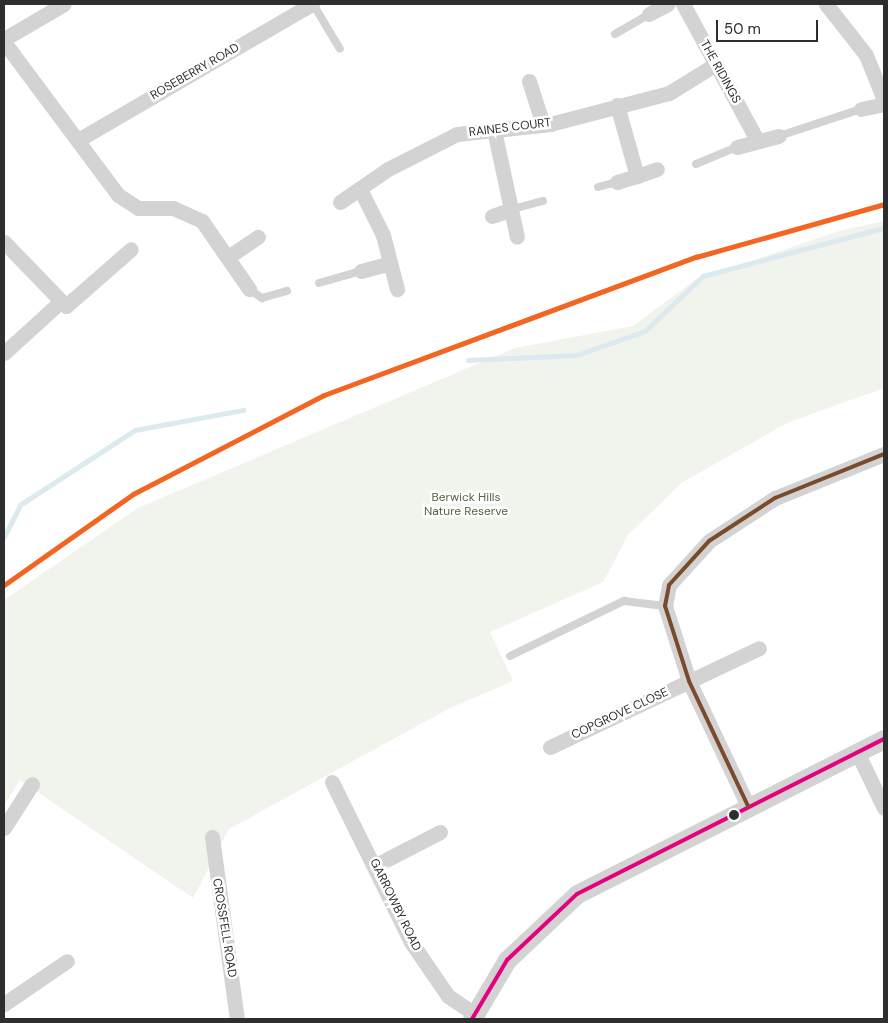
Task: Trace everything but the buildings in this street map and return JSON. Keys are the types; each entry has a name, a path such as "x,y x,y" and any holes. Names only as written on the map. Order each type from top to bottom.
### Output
{"street":[{"path":"64,4 4,41 127,204 193,214 228,257 249,289"},
{"name":"ROSEBERRY ROAD","path":"78,140 312,4"},
{"path":"649,14 668,4"},
{"name":"THE RIDINGS","path":"683,4 757,140"},
{"path":"826,4 866,55 884,102 861,109"},
{"name":"RAINES COURT","path":"340,202 388,169 457,134 544,125 669,93 716,64"},
{"path":"529,81 544,125"},
{"path":"617,105 636,176"},
{"path":"494,130 511,194 509,210 517,237"},
{"path":"737,148 757,140 779,136"},
{"path":"617,182 657,169"},
{"path":"360,189 373,210 397,288"},
{"path":"492,216 509,210"},
{"path":"228,257 258,237"},
{"path":"4,242 62,304"},
{"path":"4,354 62,304 131,249"},
{"path":"361,271 390,263"},
{"path":"748,806 690,681 665,606 669,585 709,541 775,498 884,454"},
{"name":"COPGROVE CLOSE","path":"550,747 759,648"},
{"path":"473,1017 506,960 577,894 884,739"},
{"path":"856,752 884,808"},
{"name":"GARROWBY ROAD","path":"332,782 376,865 411,942 448,996 473,1017"},
{"path":"4,828 32,784"},
{"path":"376,865 440,832"},
{"name":"CROSSFELL ROAD","path":"212,837 237,1019"},
{"path":"4,1004 67,961"}],"lane":[{"path":"312,4 340,49"},
{"path":"615,34 649,14"},
{"path":"779,136 861,109"},
{"path":"696,164 737,148"},
{"path":"598,187 617,182"},
{"path":"509,210 543,201"},
{"path":"319,283 361,271"},
{"path":"249,289 262,298 288,291"},
{"path":"510,656 624,601 665,606"}],"green space":[{"name":"Berwick Hills Nature Reserve","path":"884,221 884,388 789,422 681,483 628,535 603,582 490,632 513,681 448,709 229,829 193,898 20,780 4,806 4,600 138,508 515,348 633,326 695,280 839,231"}],"waterway":[{"path":"468,360 577,355 645,331 703,276 884,228"},
{"path":"4,537 20,505 135,430 243,410"}],"transit line":[{"path":"4,585 133,494 324,395 696,257 884,204"},
{"path":"748,806 689,681 665,606 669,585 709,541 775,498 884,454"},
{"path":"472,1019 507,960 577,894 884,739"}]}
